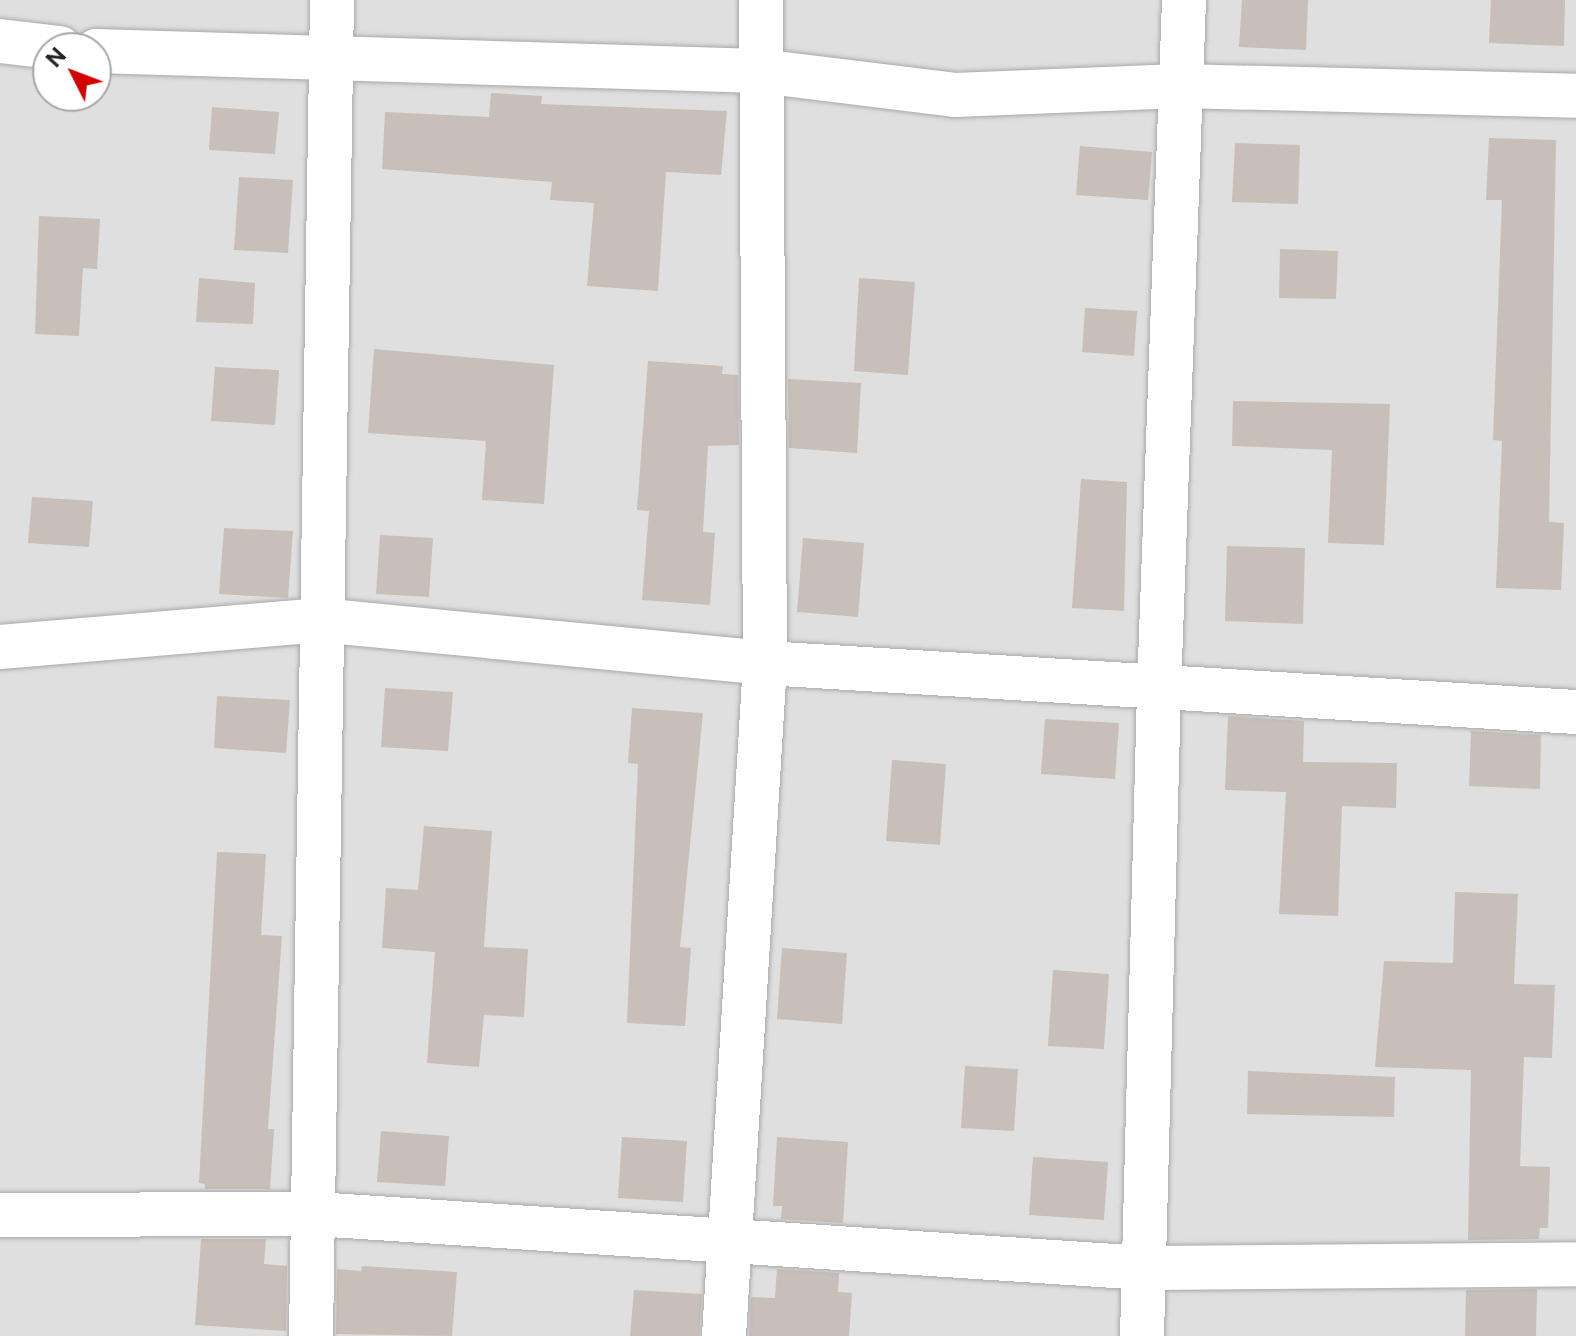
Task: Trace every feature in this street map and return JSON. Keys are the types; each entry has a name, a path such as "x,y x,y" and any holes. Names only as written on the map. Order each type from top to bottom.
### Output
{"street":[{"path":"311,1336 315,1214 319,620 332,0"},
{"path":"724,1336 765,663 761,0"},
{"path":"1142,1336 1159,689 1184,0"},
{"path":"0,41 32,45"},
{"path":"112,51 331,54 760,71 955,95 1180,86 1576,96"},
{"path":"0,647 319,620 765,663 1576,712"},
{"path":"0,1215 315,1214 1145,1268 1576,1264"}],"shaded area":[{"path":"0,0 1576,0 1576,1336 0,1336"}],"building":[{"path":"1242,0 1308,0 1306,50 1239,47"},
{"path":"1491,0 1565,0 1564,46 1489,43"},
{"path":"491,93 542,96 541,104 727,111 721,175 666,172 658,291 587,286 594,203 550,200 552,182 382,169 385,112 489,117"},
{"path":"212,107 279,112 275,154 209,150"},
{"path":"1489,138 1556,140 1549,522 1564,523 1561,590 1496,588 1502,441 1493,440 1502,200 1486,200"},
{"path":"1235,143 1300,145 1298,204 1232,202"},
{"path":"1080,146 1152,152 1148,200 1076,195"},
{"path":"239,177 293,180 288,253 234,250"},
{"path":"39,216 100,219 97,269 83,268 79,336 35,334"},
{"path":"1280,249 1338,251 1336,299 1279,298"},
{"path":"199,278 255,283 253,324 196,322"},
{"path":"859,278 915,282 908,375 854,371"},
{"path":"1085,308 1137,311 1134,356 1082,352"},
{"path":"374,349 554,365 544,504 482,500 486,441 368,433"},
{"path":"648,361 723,366 722,374 738,375 739,445 708,446 703,532 715,533 710,605 642,600 649,511 637,510"},
{"path":"215,367 279,370 275,425 211,421"},
{"path":"788,379 861,383 857,453 789,448"},
{"path":"1233,401 1390,404 1384,545 1328,543 1332,450 1232,446"},
{"path":"1081,479 1127,482 1124,611 1072,608"},
{"path":"32,497 93,501 89,547 28,543"},
{"path":"224,528 293,531 288,598 219,594"},
{"path":"380,535 433,538 429,597 376,594"},
{"path":"803,538 864,543 858,617 797,612"},
{"path":"1227,546 1305,548 1303,624 1225,621"},
{"path":"385,688 453,692 448,751 381,747"},
{"path":"217,696 290,700 286,753 214,748"},
{"path":"632,708 703,713 680,947 691,948 685,1026 627,1023 638,764 628,763"},
{"path":"1228,716 1304,721 1303,762 1397,763 1396,808 1342,806 1338,916 1279,914 1286,792 1225,790"},
{"path":"1045,719 1119,723 1115,779 1041,774"},
{"path":"1471,731 1541,735 1540,789 1469,786"},
{"path":"892,760 946,764 940,845 886,841"},
{"path":"424,826 492,831 484,947 528,949 524,1017 484,1015 479,1067 427,1063 435,952 382,948 386,888 418,890"},
{"path":"217,852 266,854 261,935 282,936 268,1129 274,1129 270,1189 205,1189 205,1184 199,1183"},
{"path":"1455,892 1518,894 1514,984 1555,985 1552,1058 1524,1057 1520,1166 1550,1167 1548,1228 1540,1228 1539,1239 1468,1240 1471,1070 1375,1067 1384,961 1453,963"},
{"path":"782,948 847,953 842,1024 777,1019"},
{"path":"1053,970 1109,974 1104,1049 1048,1046"},
{"path":"965,1066 1018,1069 1014,1131 961,1128"},
{"path":"1248,1071 1395,1077 1394,1117 1247,1114"},
{"path":"381,1131 449,1136 445,1186 377,1182"},
{"path":"622,1137 687,1141 683,1202 618,1198"},
{"path":"777,1137 848,1142 843,1223 781,1219 782,1206 773,1206"},
{"path":"1033,1157 1108,1162 1104,1220 1029,1215"},
{"path":"201,1239 266,1239 264,1264 287,1266 286,1331 195,1325"},
{"path":"362,1266 457,1272 452,1336 336,1334 337,1269 361,1271"},
{"path":"777,1269 839,1273 838,1292 852,1293 849,1336 749,1336 751,1297 775,1298"},
{"path":"1537,1289 1536,1336 1465,1336 1466,1290"},
{"path":"634,1290 702,1294 699,1336 630,1336"}]}
